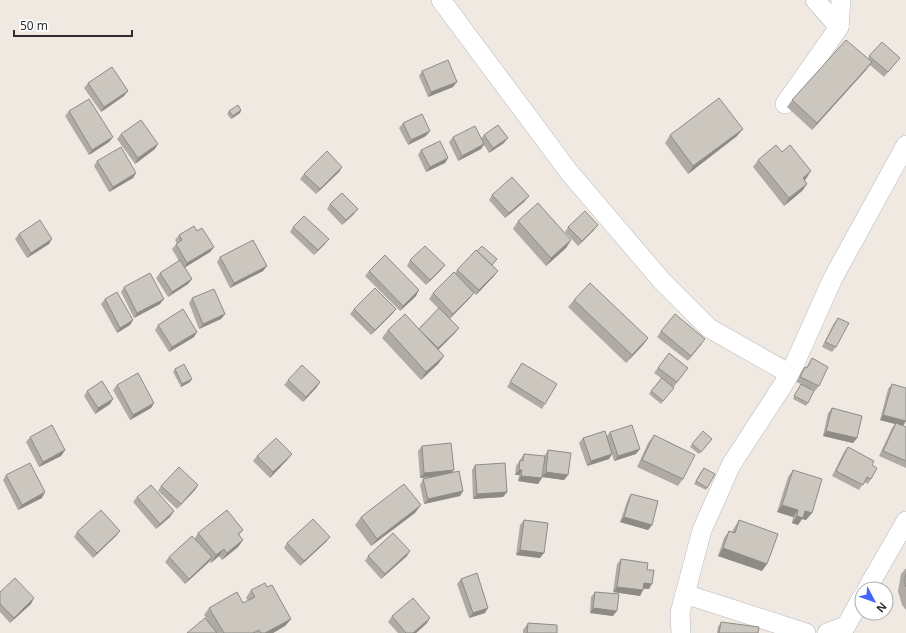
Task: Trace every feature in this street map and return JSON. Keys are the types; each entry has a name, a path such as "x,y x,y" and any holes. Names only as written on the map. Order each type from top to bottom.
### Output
{"street":[{"path":"441,0 569,172 662,281 709,328 790,374"},
{"path":"816,0 839,27"},
{"path":"785,104 839,27 841,0"},
{"path":"681,633 680,613 702,530 731,465 790,374 833,278 906,145"},
{"path":"872,581 906,521"},
{"path":"685,594 806,633"},
{"path":"828,633 846,626 854,612"}],"building":[{"path":"846,40 872,62 817,123 792,100"},
{"path":"882,42 900,58 888,72 869,56"},
{"path":"448,60 457,82 431,92 422,71"},
{"path":"112,67 128,91 104,107 88,83"},
{"path":"719,98 743,129 693,166 670,135"},
{"path":"89,99 113,137 92,150 69,111"},
{"path":"238,105 241,110 233,116 229,111"},
{"path":"422,114 430,131 411,140 403,123"},
{"path":"141,120 158,144 138,158 121,134"},
{"path":"498,125 508,138 493,148 484,135"},
{"path":"475,126 484,144 462,156 453,137"},
{"path":"440,141 448,158 430,167 421,150"},
{"path":"776,145 782,152 790,145 811,171 803,178 807,184 789,198 758,160"},
{"path":"121,147 136,173 113,187 97,161"},
{"path":"327,151 342,167 320,189 304,174"},
{"path":"512,177 529,196 509,213 492,195"},
{"path":"342,193 358,209 346,220 330,204"},
{"path":"538,203 571,240 551,258 518,221"},
{"path":"585,211 598,225 582,241 568,227"},
{"path":"304,216 329,239 318,250 293,227"},
{"path":"40,220 52,239 31,253 19,234"},
{"path":"194,226 197,231 202,228 214,247 187,263 176,244 182,240 179,235"},
{"path":"253,240 267,266 234,283 220,257"},
{"path":"425,246 445,265 430,280 410,260"},
{"path":"482,246 497,259 492,265 477,251"},
{"path":"476,250 498,271 479,290 457,270"},
{"path":"385,255 419,290 403,306 369,271"},
{"path":"180,260 192,279 172,292 160,273"},
{"path":"454,272 474,293 453,314 433,293"},
{"path":"150,273 164,299 137,313 124,287"},
{"path":"590,283 648,338 632,355 574,300"},
{"path":"375,288 396,309 375,330 354,309"},
{"path":"214,289 225,314 203,324 192,298"},
{"path":"117,292 133,320 120,328 105,299"},
{"path":"439,308 459,328 438,348 419,329"},
{"path":"183,309 197,332 172,347 158,325"},
{"path":"405,314 444,356 426,372 388,330"},
{"path":"675,314 705,339 691,356 661,331"},
{"path":"838,318 849,323 836,347 825,342"},
{"path":"669,353 688,368 677,382 658,368"},
{"path":"812,358 828,367 819,386 800,377"},
{"path":"522,363 557,384 545,404 510,382"},
{"path":"184,364 192,379 182,384 175,369"},
{"path":"302,365 320,382 306,397 288,380"},
{"path":"138,373 154,403 133,415 117,385"},
{"path":"662,378 674,388 663,401 651,391"},
{"path":"102,381 113,399 98,408 87,391"},
{"path":"801,384 814,391 808,403 794,396"},
{"path":"892,384 906,388 906,421 883,415"},
{"path":"832,408 862,416 857,438 826,431"},
{"path":"896,423 906,427 906,461 883,451"},
{"path":"52,425 65,450 43,462 30,437"},
{"path":"632,425 640,449 618,456 610,432"},
{"path":"605,431 612,454 591,461 583,438"},
{"path":"703,431 712,439 701,452 692,444"},
{"path":"654,435 695,455 683,479 642,460"},
{"path":"276,438 292,454 273,472 257,456"},
{"path":"451,443 454,470 424,473 422,446"},
{"path":"848,447 874,461 872,465 877,468 871,479 867,477 863,485 836,471"},
{"path":"548,450 571,453 568,475 546,472"},
{"path":"524,454 545,456 542,478 521,476 522,470 519,470 520,460 523,461"},
{"path":"30,463 45,492 22,505 6,475"},
{"path":"505,463 507,492 477,494 475,465"},
{"path":"179,467 198,485 181,504 161,486"},
{"path":"704,468 715,474 707,488 696,481"},
{"path":"793,470 822,479 812,513 805,511 803,518 797,516 798,510 782,505"},
{"path":"459,471 463,491 428,499 423,479"},
{"path":"404,484 421,505 377,539 361,517"},
{"path":"151,485 174,511 160,524 137,497"},
{"path":"631,494 658,501 652,525 624,517"},
{"path":"101,510 120,531 97,553 77,532"},
{"path":"227,510 243,530 238,534 243,540 227,553 224,549 216,555 198,533"},
{"path":"313,519 330,537 304,561 287,543"},
{"path":"524,520 548,523 544,553 520,550"},
{"path":"739,520 778,534 767,564 723,548 729,531 735,533"},
{"path":"393,533 410,551 385,574 368,556"},
{"path":"192,536 212,557 189,579 169,557"},
{"path":"621,559 648,563 647,570 654,570 652,584 644,583 643,590 617,587"},
{"path":"477,573 488,608 473,613 461,579"},
{"path":"906,574 906,587 904,581"},
{"path":"15,578 34,598 14,618 0,604 0,592"},
{"path":"265,583 267,587 272,585 291,619 265,633 261,633 259,630 253,633 224,633 209,608 237,592 243,603 255,597 251,590"},
{"path":"595,592 619,594 617,611 593,608"},
{"path":"413,598 430,618 413,633 406,633 392,616"},
{"path":"205,618 217,633 187,633"},
{"path":"721,622 759,627 758,633 719,633"},
{"path":"528,623 557,625 557,633 527,633"}]}
